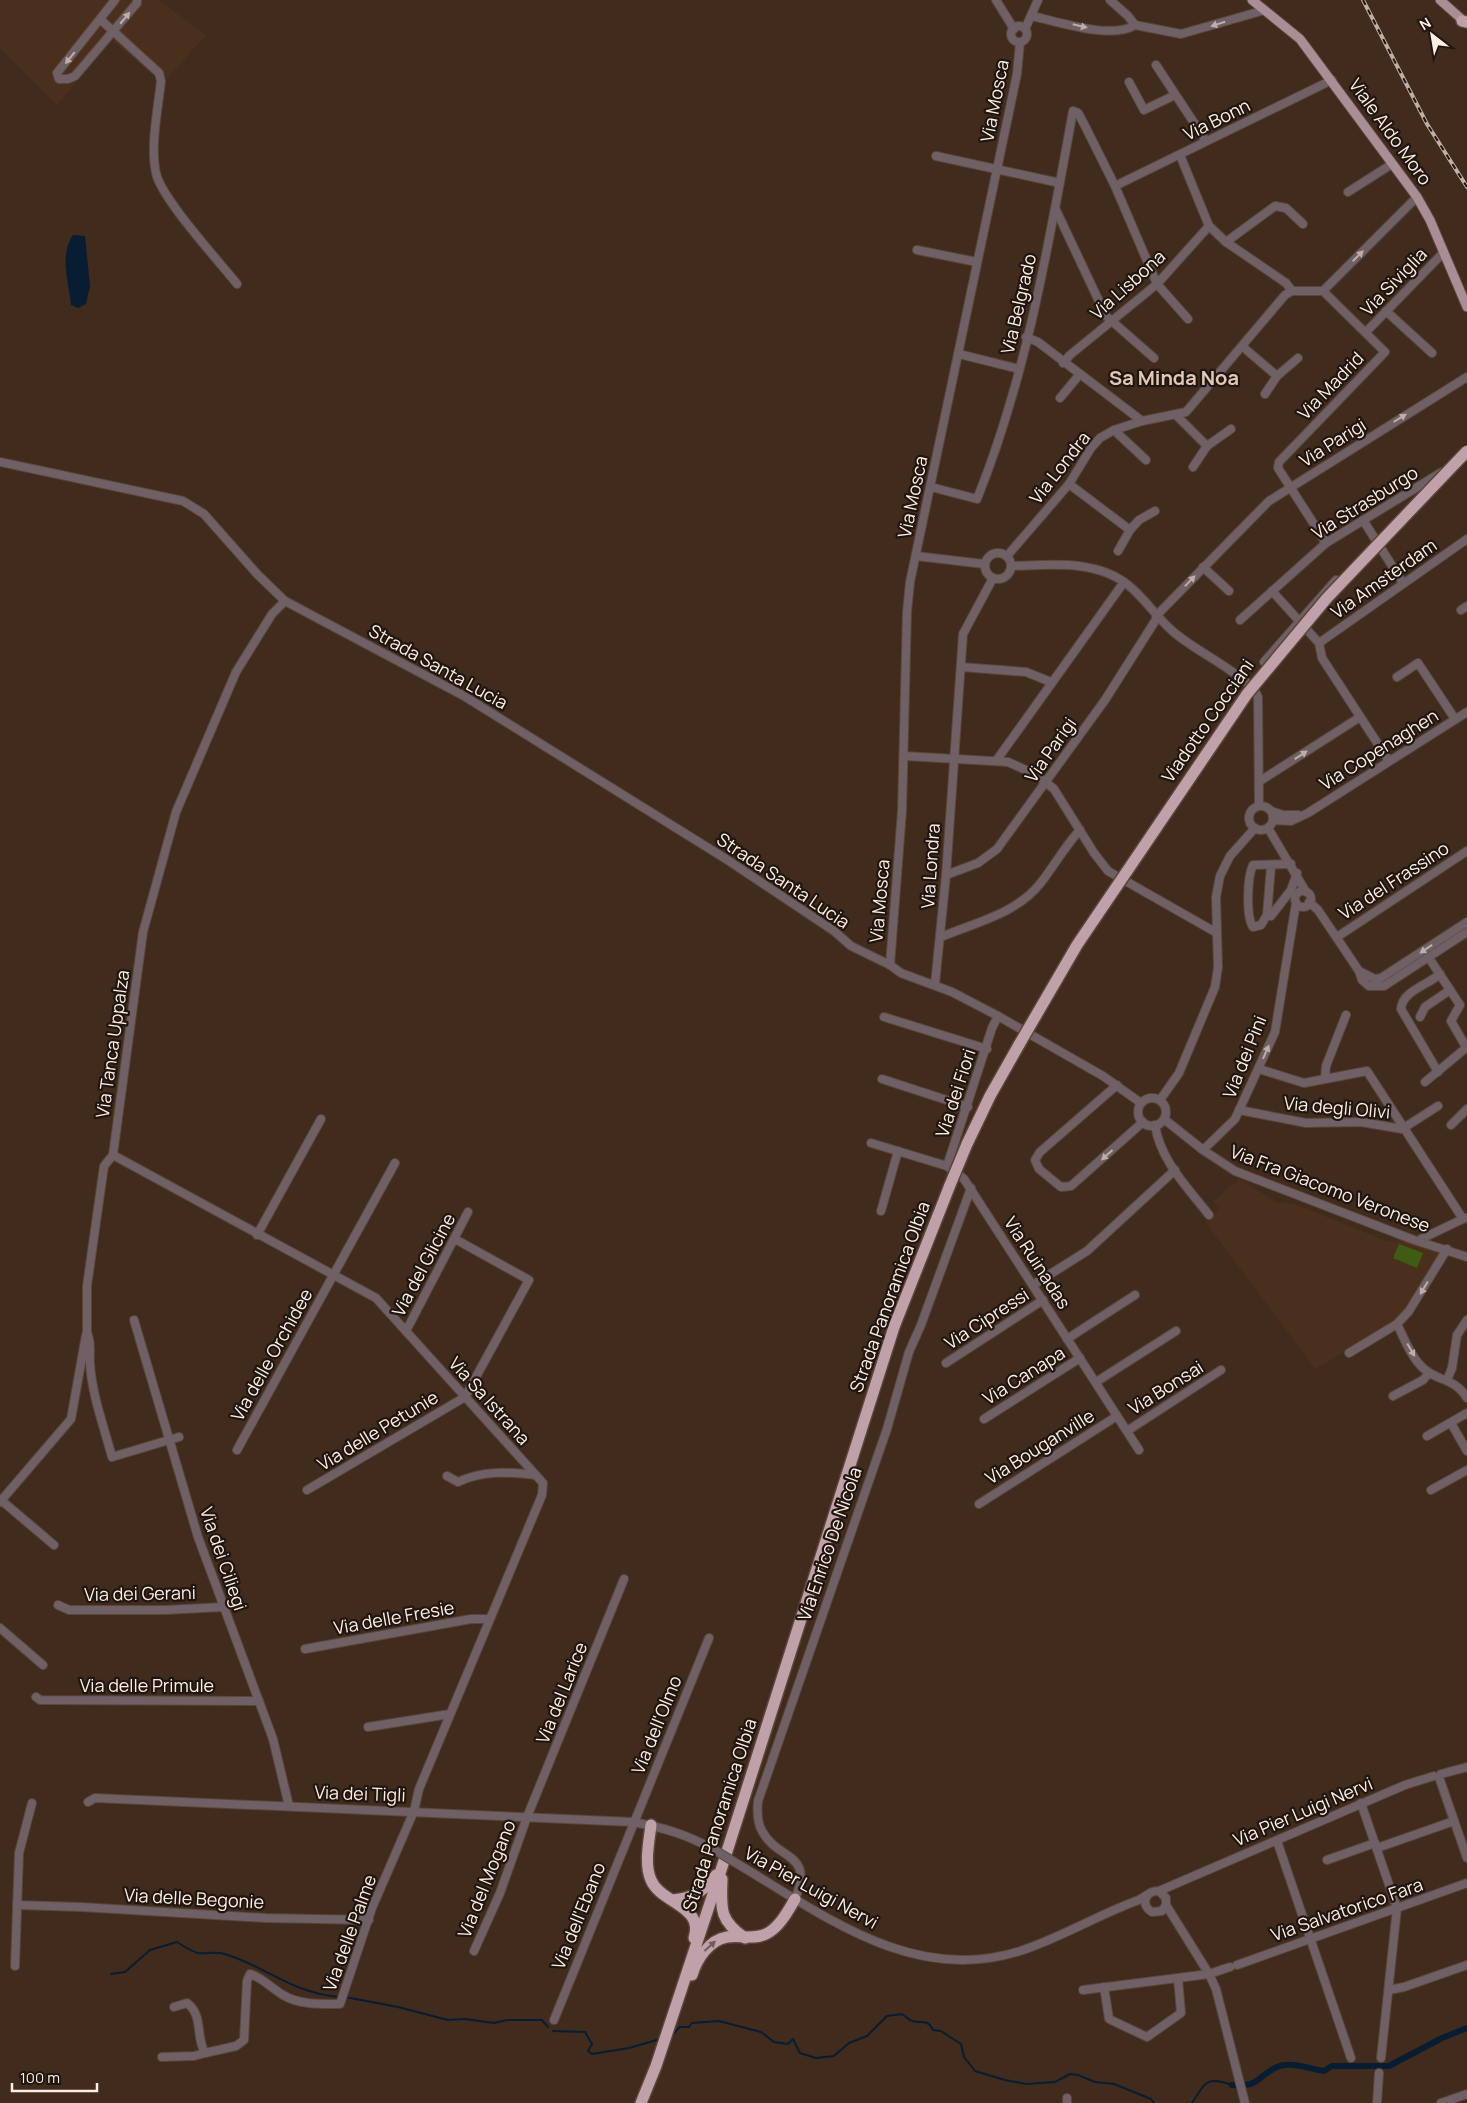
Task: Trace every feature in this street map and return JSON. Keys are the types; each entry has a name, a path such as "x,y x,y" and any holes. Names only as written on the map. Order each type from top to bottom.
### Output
{"highway":[{"name":"Viadotto Cocciani","path":"1020,1043 1078,945 1247,694 1327,598 1467,451"},
{"name":"Strada Panoramica Olbia","path":"677,2003 894,1327 967,1144 990,1096 1020,1043"},
{"path":"651,1825 648,1867 650,1880 662,1895 688,1910 694,1920 695,1934 681,1974 682,1988"},
{"path":"722,1867 721,1909 725,1920 745,1938"},
{"path":"673,1900 688,1899 698,1894 722,1867"},
{"path":"641,2103 656,2066 677,2003 686,1995 694,1969 704,1952 716,1941 728,1937 757,1938 774,1929 796,1899"}],"main road":[{"name":"Viale Aldo Moro","path":"1252,0 1300,38 1417,197 1430,220 1467,307"},
{"path":"1440,0 1465,22"}],"street":[{"path":"115,0 57,73 59,79 68,79 75,76 137,4 137,0"},
{"path":"996,0 1014,29 1012,38 1020,42 1027,36 1025,29 1038,0"},
{"path":"1110,0 1135,25 1181,34 1265,10"},
{"path":"1032,16 1099,32 1127,30 1135,25"},
{"path":"101,20 159,73 161,81 154,160 158,180 181,214 237,284"},
{"path":"1014,29 1020,27 1025,29"},
{"name":"Via Mosca","path":"890,965 904,756 906,612 916,556 1017,74 1020,42"},
{"path":"1156,65 1206,141"},
{"name":"Via Bonn","path":"1116,186 1332,80"},
{"path":"1129,82 1144,110 1175,95"},
{"name":"Via Belgrado","path":"931,487 977,498 1004,422 1019,368 1056,210 1073,111 1078,113 1116,186"},
{"path":"1180,155 1209,226 1226,242 1286,283 1292,291 1323,291 1417,197"},
{"path":"936,156 1060,183"},
{"path":"1348,192 1392,164"},
{"path":"1116,186 1157,284 1188,319"},
{"path":"1226,242 1275,206 1286,208 1303,224"},
{"path":"1056,210 1110,322 1154,358"},
{"name":"Via Lisbona","path":"1063,363 1070,354 1157,284 1209,226"},
{"path":"917,250 977,262"},
{"name":"Via Siviglia","path":"1366,332 1444,252"},
{"name":"Via Londra","path":"1007,556 1069,484 1091,448 1100,438 1114,430 1142,421 1186,412 1243,347 1272,310 1292,291"},
{"name":"Via Madrid","path":"1289,487 1278,468 1278,462 1385,352 1323,291"},
{"path":"1386,311 1432,352"},
{"path":"1026,337 1038,342 1063,363 1142,421"},
{"path":"1243,347 1277,376"},
{"path":"959,354 1019,368"},
{"path":"1265,394 1277,376 1298,358"},
{"path":"1060,398 1080,374"},
{"name":"Via Parigi","path":"946,875 978,864 991,855 1047,782 1117,682 1157,617 1203,567 1269,501 1467,377"},
{"path":"1176,415 1207,446"},
{"path":"1193,467 1207,446 1231,429"},
{"path":"1114,430 1146,460"},
{"name":"Via Strasburgo","path":"1240,620 1326,543 1467,457"},
{"name":"Strada Santa Lucia","path":"0,462 183,501 204,514 258,575 285,601 464,696 726,859 834,931 851,946 890,965"},
{"path":"1069,484 1130,530"},
{"path":"1289,487 1326,543"},
{"path":"1118,551 1130,530 1139,520 1155,511"},
{"path":"1363,520 1403,583"},
{"name":"Via Amsterdam","path":"1319,643 1467,539"},
{"path":"994,553 1007,556 1011,566 1009,573 1004,577 993,578 987,574 984,564 987,558 994,553"},
{"path":"916,556 984,564"},
{"path":"1011,566 1080,566 1112,576 1124,582 1157,617 1195,648 1254,689 1258,697 1259,806"},
{"path":"1203,567 1230,591"},
{"name":"Via Londra","path":"935,984 941,937 965,628 993,578"},
{"path":"1264,662 1336,580"},
{"path":"996,761 1124,582"},
{"path":"1272,591 1319,643 1322,658 1389,761"},
{"name":"Via Tanca Uppalza","path":"168,1440 112,1457 96,1397 90,1364 90,1338 87,1333 87,1286 104,1166 114,1156 143,932 176,812 236,672 272,614 285,601"},
{"path":"1397,677 1418,663 1455,719"},
{"path":"961,667 1026,672 1051,682"},
{"name":"Via Copenaghen","path":"1273,820 1292,821 1308,813 1467,712"},
{"path":"1260,781 1360,717"},
{"path":"904,756 996,761 1021,766 1047,782 1102,864 1114,875 1217,933"},
{"path":"1259,806 1266,807 1271,811 1273,820 1268,828 1262,830 1255,828 1249,818 1254,809 1259,806"},
{"name":"Via Copenaghen","path":"1271,811 1288,816 1308,813"},
{"path":"1160,1100 1179,1073 1215,987 1218,967 1216,897 1220,876 1230,856 1255,828"},
{"path":"1268,828 1297,873 1310,897 1310,902 1318,910 1360,971 1362,980 1369,986 1384,986 1467,932"},
{"path":"941,937 1004,911 1022,901 1039,885 1080,830"},
{"name":"Via del Frassino","path":"1337,937 1467,851"},
{"path":"1271,866 1267,915 1261,925 1253,927 1249,910 1252,868 1257,864 1271,866 1291,864"},
{"name":"Via dei Pini","path":"1203,1150 1235,1119 1275,1032 1297,873"},
{"path":"1306,892 1300,891 1294,896 1302,906 1310,902"},
{"name":"Via dei Pini","path":"1271,916 1294,896"},
{"path":"1360,971 1375,979 1381,978 1467,922"},
{"path":"1425,1082 1467,1047 1451,1021 1460,1005 1428,958"},
{"path":"890,965 901,973 935,984 998,1016 1116,1085 1141,1103"},
{"path":"1438,1072 1401,1009 1402,1002 1407,996 1440,974"},
{"path":"1420,1017 1425,1007 1450,990"},
{"name":"Via dei Fiori","path":"948,1166 992,1028 993,1021 988,1011"},
{"path":"1325,1078 1326,1066 1346,1015"},
{"name":"Via dei Fiori","path":"992,1028 998,1016"},
{"path":"884,1017 986,1049"},
{"path":"992,1028 1001,1022 1007,1021"},
{"path":"1259,1069 1304,1083 1367,1071 1402,1128 1465,1218 1421,1239 1420,1242"},
{"path":"882,1079 968,1107"},
{"path":"1116,1085 1040,1152 1035,1160 1039,1169 1061,1186 1071,1186 1143,1122"},
{"path":"1148,1098 1160,1100 1166,1110 1164,1119 1155,1126 1143,1122 1138,1115 1141,1103 1148,1098"},
{"path":"1402,1128 1438,1106"},
{"path":"1450,1125 1467,1109"},
{"name":"Via degli Olivi","path":"1239,1110 1306,1123 1361,1122 1402,1128"},
{"path":"257,1235 321,1119"},
{"name":"Via Fra Giacomo Veronese","path":"1164,1119 1203,1150 1235,1170 1420,1242 1447,1249 1467,1257"},
{"path":"1155,1126 1164,1152 1175,1170 1209,1215"},
{"name":"Via Ruinadas","path":"871,1143 948,1166 964,1179 1139,1450"},
{"path":"880,1211 898,1151"},
{"name":"Via Sa Istrana","path":"114,1156 376,1298 542,1483 542,1495 419,1789 414,1811"},
{"name":"Via delle Orchidee","path":"237,1450 395,1163"},
{"path":"1033,1284 1087,1250 1175,1170"},
{"name":"Via Enrico De Nicola","path":"796,1899 802,1883 799,1866 791,1856 770,1842 762,1831 757,1814 758,1801 887,1429 909,1352 921,1325 970,1188"},
{"name":"Via del Glicine","path":"406,1331 468,1212"},
{"path":"455,1238 528,1280 465,1397"},
{"path":"1349,1353 1397,1324 1417,1299 1447,1249"},
{"path":"1067,1339 1135,1295"},
{"name":"Via Cipressi","path":"946,1363 1043,1300"},
{"name":"Via dei Ciliegi","path":"134,1320 198,1537 273,1739 289,1806"},
{"path":"1447,1380 1452,1368 1457,1336 1467,1320"},
{"path":"1397,1324 1414,1357 1429,1373 1456,1384 1467,1398"},
{"path":"1096,1382 1176,1331"},
{"path":"54,1545 1,1501 71,1419 77,1378 87,1333"},
{"name":"Via Canapa","path":"984,1419 1080,1358"},
{"name":"Via Bonsai","path":"1127,1430 1222,1370"},
{"path":"1393,1396 1422,1380 1429,1373"},
{"name":"Via delle Petunie","path":"307,1490 465,1397"},
{"path":"1427,1436 1467,1413"},
{"name":"Via Bouganville","path":"979,1504 1117,1416"},
{"path":"1451,1423 1467,1451"},
{"path":"168,1440 179,1436"},
{"path":"1431,1490 1467,1470"},
{"path":"447,1476 458,1482 472,1476 498,1471 535,1475"},
{"name":"Via del Larice","path":"527,1817 624,1579"},
{"name":"Via dei Gerani","path":"58,1605 69,1610 165,1610 223,1607"},
{"name":"Via delle Fresie","path":"305,1649 471,1619 489,1619"},
{"path":"0,1628 43,1666"},
{"name":"Via dell'Olmo","path":"633,1822 709,1638"},
{"name":"Via delle Primule","path":"36,1697 40,1700 103,1702 259,1701"},
{"path":"368,1727 450,1714"},
{"name":"Via Pier Luigi Nervi","path":"1162,1893 1184,1879 1405,1784 1438,1777 1467,1767"},
{"path":"1438,1777 1467,1858"},
{"name":"Via dei Tigli","path":"88,1802 95,1798 633,1822"},
{"path":"15,1966 19,1853 32,1803"},
{"path":"1361,1804 1397,1908 1381,2058"},
{"name":"Via delle Palme","path":"205,2053 236,2046 244,2040 247,1981 250,1974 259,1977 285,1997 301,2002 340,2004 369,1920 414,1811"},
{"name":"Via del Mogano","path":"474,1951 500,1893 527,1817"},
{"path":"1327,1860 1454,1821"},
{"name":"Via Pier Luigi Nervi","path":"633,1822 686,1835 713,1849 856,1935 916,1955 957,1961 990,1958 1021,1951 1147,1895"},
{"name":"Via dell'Ebano","path":"554,2020 633,1822"},
{"path":"1276,1841 1351,2058"},
{"name":"Via Salvatorico Fara","path":"1083,1990 1209,1974 1467,1883"},
{"path":"1164,1908 1156,1912 1147,1908 1145,1902 1147,1895 1152,1891 1162,1893 1164,1908 1209,1974 1216,1989 1245,2103"},
{"name":"Via delle Begonie","path":"17,1906 81,1907 266,1918 369,1920"},
{"name":"Via Pier Luigi Nervi","path":"1119,1907 1147,1908"},
{"path":"1389,1990 1404,1987 1467,1966"},
{"path":"1104,1987 1109,2019 1150,2037 1181,2013 1178,1978"},
{"path":"162,2057 194,2056 205,2053 202,2047 198,2017 192,2007 187,2003 174,2007"},
{"path":"1377,2103 1379,2073"},
{"path":"1441,2103 1467,2094"}],"shaded area":[{"path":"0,0 158,0 206,35 163,83 111,40 57,105 0,48"},
{"path":"1239,1179 1276,1202 1295,1204 1387,1241 1413,1242 1439,1254 1408,1305 1399,1315 1383,1329 1315,1369 1205,1222 1219,1209 1213,1201"}],"green space":[{"path":"1399,1244 1423,1253 1417,1268 1393,1258"}],"water":[{"path":"73,235 85,236 90,286 86,304 78,308 71,305 66,269 66,251"}],"waterway":[{"path":"111,1974 125,1972 150,1950 177,1942 198,1953 218,1953 240,1959 293,1985 322,1995 339,1997"},
{"path":"345,1997 398,2007 448,2020 465,2019 494,2023 507,2020 542,2020 548,2027"},
{"path":"672,2035 680,2027 689,2027 692,2023 719,2021 761,2032 774,2042 788,2044 793,2039 800,2053 816,2058 834,2056 849,2043 867,2036 887,2016 902,2014 912,2021 929,2024 933,2030 941,2031 961,2044 964,2057 975,2071 1026,2084 1055,2082 1070,2074 1078,2075 1095,2082 1114,2084 1151,2099 1154,2103"},
{"path":"1232,2085 1254,2083 1282,2065 1294,2065 1324,2071 1332,2066 1389,2066 1442,2038 1467,2028"},
{"path":"553,2031 585,2032 592,2044 588,2051 592,2054 629,2048 660,2039"},
{"path":"1192,2103 1200,2090 1212,2081 1232,2085"}],"railway":[{"path":"1363,0 1427,124 1467,187"}],"district":[{"name":"Sa Minda Noa","path":"1174,378"}]}
